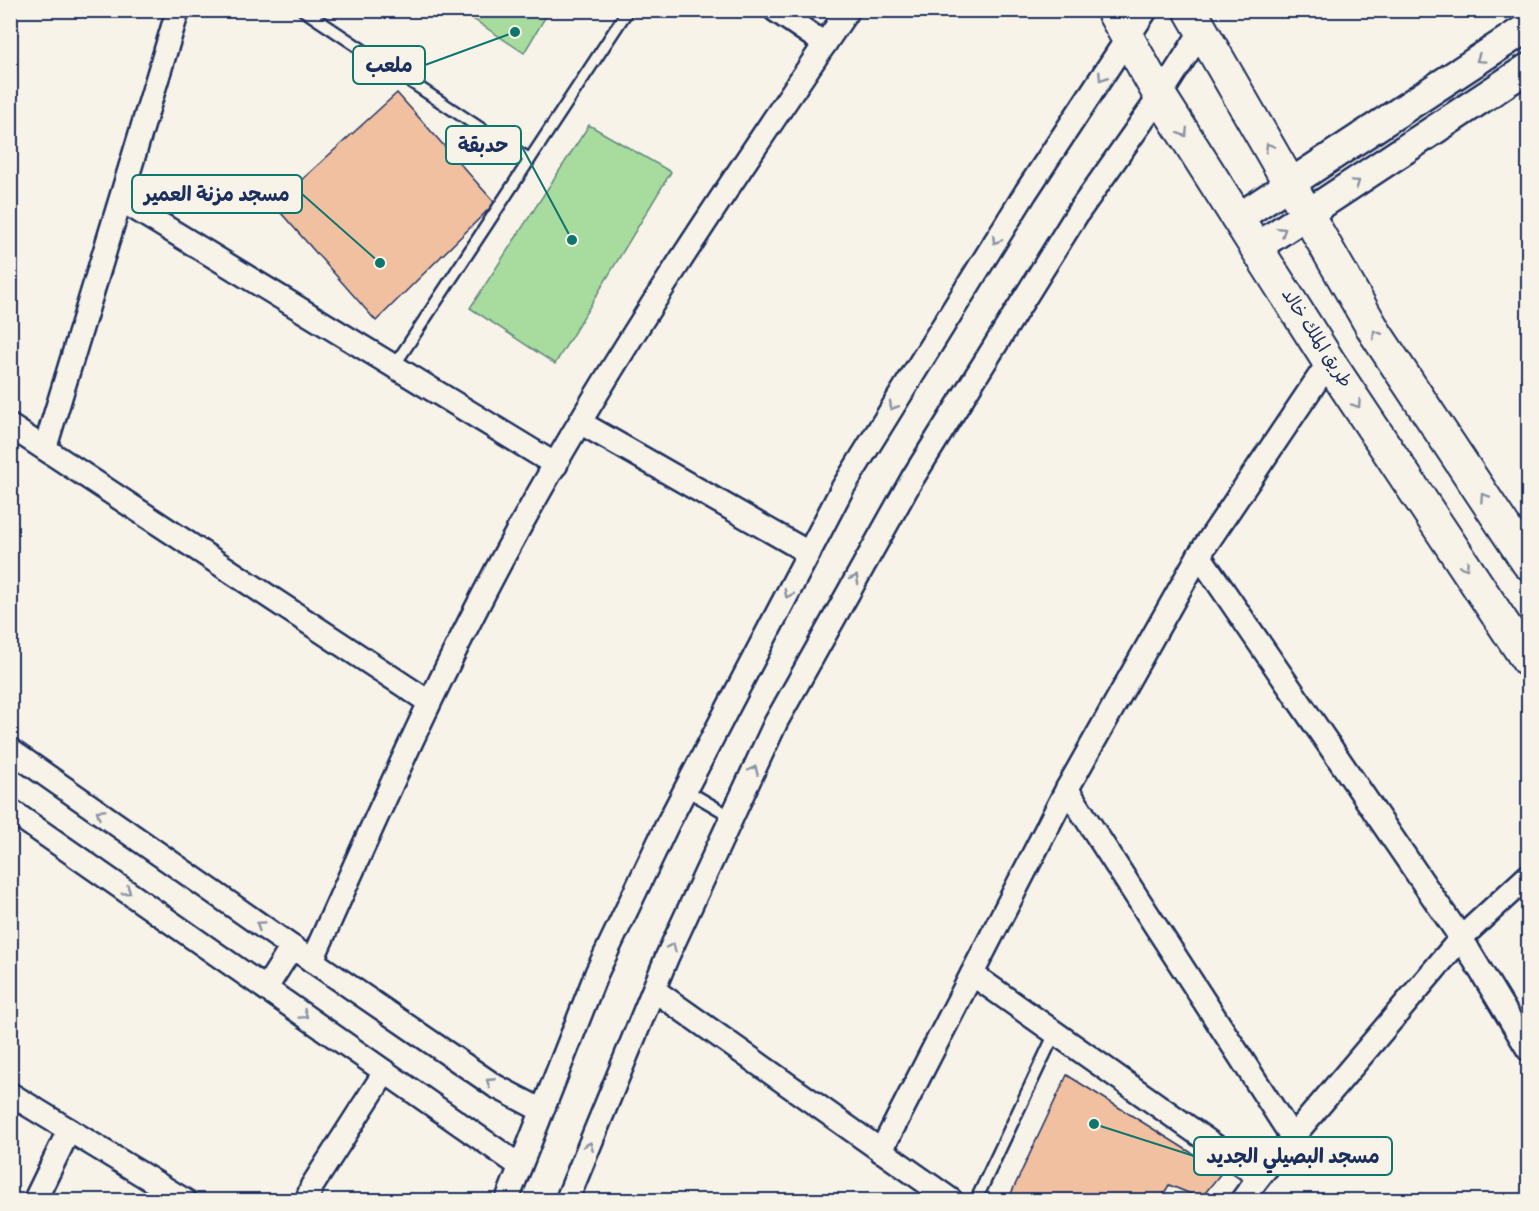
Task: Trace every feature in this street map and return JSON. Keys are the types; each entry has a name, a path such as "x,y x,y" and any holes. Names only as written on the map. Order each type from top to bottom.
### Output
{"main road":[{"name":"طريق الملك خالد","path":"1112,10 1160,96 1329,362 1528,661"},
{"path":"1196,20 1376,334 1528,563"}],"street":[{"path":"45,448 178,10"},
{"path":"775,10 825,44"},
{"path":"312,961 429,702 518,530 634,332 721,196 848,10"},
{"path":"507,1200 597,972 686,790 842,489 1026,192 1146,10"},
{"path":"567,1200 654,990 776,722 912,479 1077,214 1160,96 1196,20"},
{"path":"1238,219 1528,27"},
{"path":"1257,247 1528,68"},
{"path":"121,200 556,465"},
{"path":"881,1151 1067,789 1199,555 1329,362"},
{"path":"581,423 809,553"},
{"path":"10,426 429,702"},
{"path":"1199,555 1461,938 1528,1049"},
{"path":"10,750 495,1086 541,1110"},
{"path":"1067,789 1292,1137"},
{"path":"10,810 520,1166"},
{"path":"1242,1200 1259,1176 1461,938 1528,876"},
{"path":"266,988 292,947"},
{"path":"972,974 1259,1176"},
{"path":"654,990 951,1200"},
{"path":"307,1200 312,1186 385,1072"},
{"path":"10,1094 184,1200"},
{"path":"35,1200 69,1130"}],"lane":[{"path":"303,10 530,159"},
{"path":"394,366 628,10"},
{"path":"686,790 732,817"},
{"path":"976,1200 1055,1033"}],"green space":[{"path":"461,11 549,11 524,53"},
{"path":"589,125 671,172 555,364 470,308"}],"building":[{"path":"397,93 495,203 376,321 274,205"},
{"path":"1067,1075 1222,1172 1201,1198 1169,1185 1160,1200 1008,1200"}],"place":[{"name":"ملعب","path":"515,32"},
{"name":"حدبقة","path":"572,240"},
{"name":"مسجد مزنة العمير","path":"380,263"},
{"name":"مسجد البصيلي الجديد","path":"1094,1124"}]}
